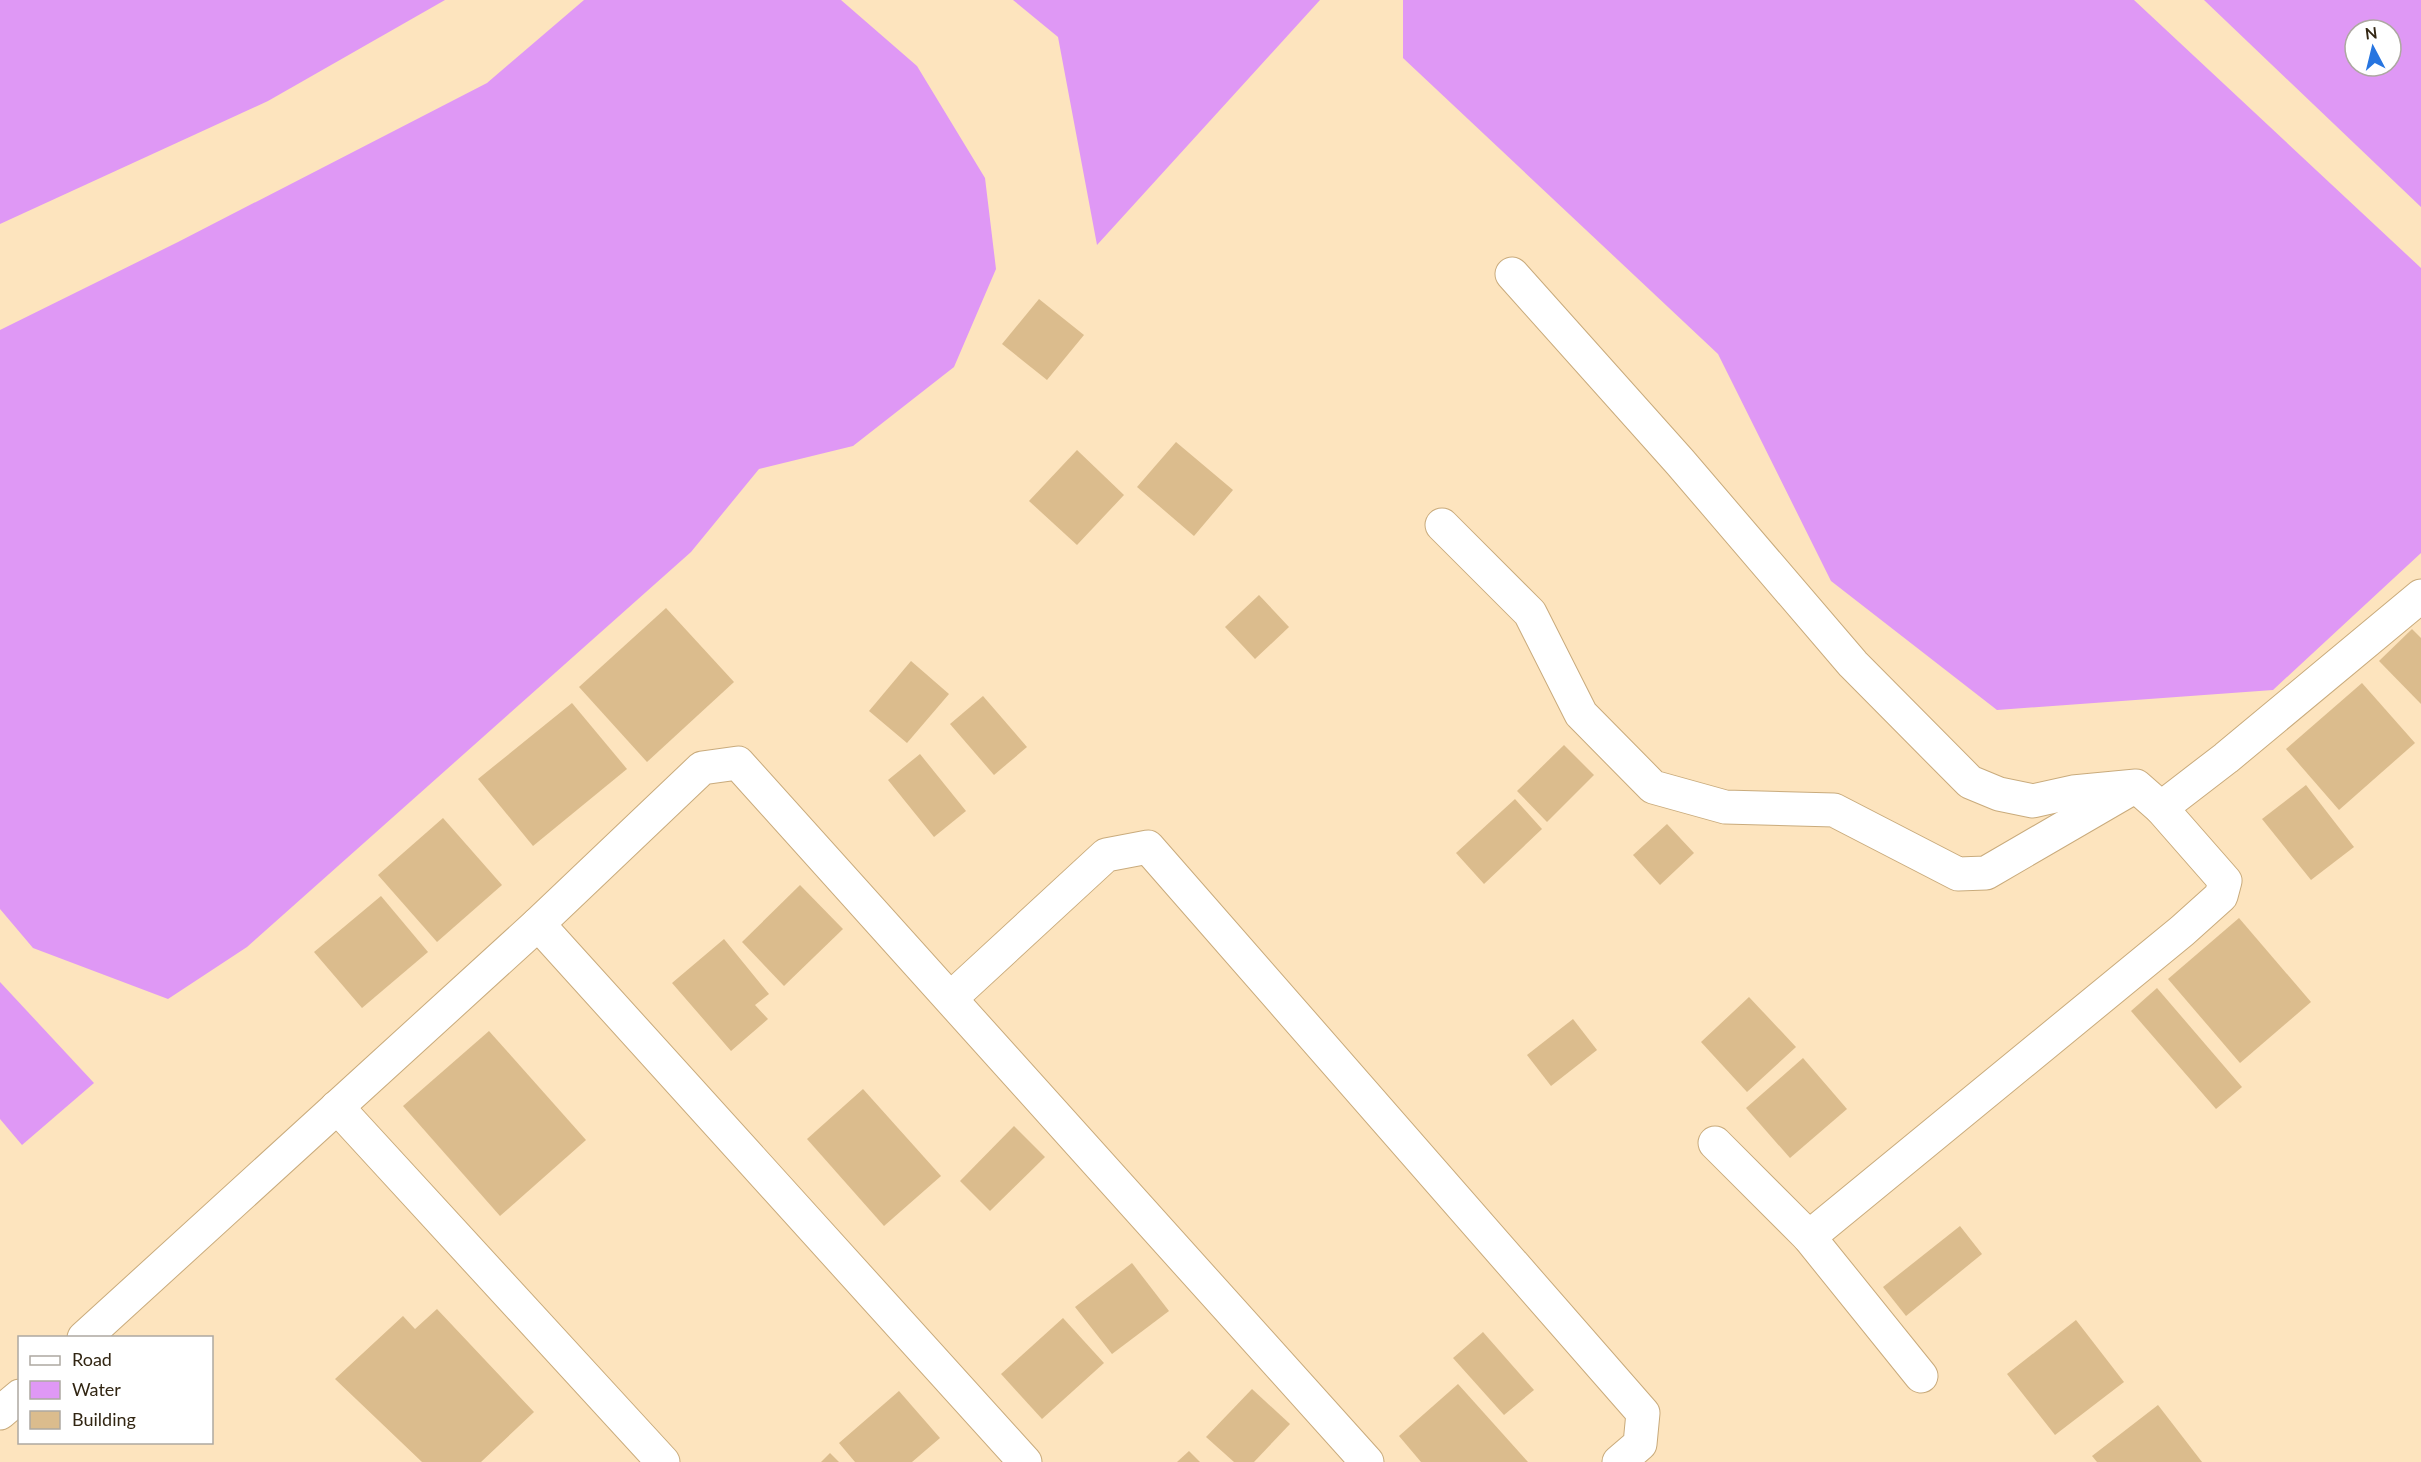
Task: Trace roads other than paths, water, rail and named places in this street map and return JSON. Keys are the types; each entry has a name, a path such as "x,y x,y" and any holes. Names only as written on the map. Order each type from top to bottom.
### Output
{"street":[{"path":"1512,274 1680,462 1853,664 1970,782 1999,794 2033,801 2073,792 2136,786 2161,808 2225,881 2221,896 2173,939 1809,1237"},
{"path":"1442,525 1530,613 1581,714 1653,788 1725,807 1834,810 1958,874 1986,873 2136,786"},
{"path":"2161,808 2226,758 2421,596"},
{"path":"86,1336 538,924 702,768 738,763 1367,1462"},
{"path":"951,998 1106,855 1148,847 1643,1413 1640,1444 1619,1462"},
{"path":"538,924 1025,1462"},
{"path":"337,1107 663,1462"},
{"path":"1715,1143 1809,1237 1921,1376"},
{"path":"0,1413 18,1398"}],"water":[{"path":"0,0 445,0 268,101 0,224"},
{"path":"584,0 841,0 917,66 985,178 996,269 954,367 853,446 759,469 691,552 247,947 168,999 33,948 0,909 0,330 178,242 487,83"},
{"path":"1013,0 1320,0 1097,245 1058,37"},
{"path":"1403,0 2134,0 2421,268 2421,553 2273,690 1997,710 1831,581 1718,354 1403,58"},
{"path":"2204,0 2421,0 2421,207"},
{"path":"0,982 94,1083 22,1145 0,1119"}]}
